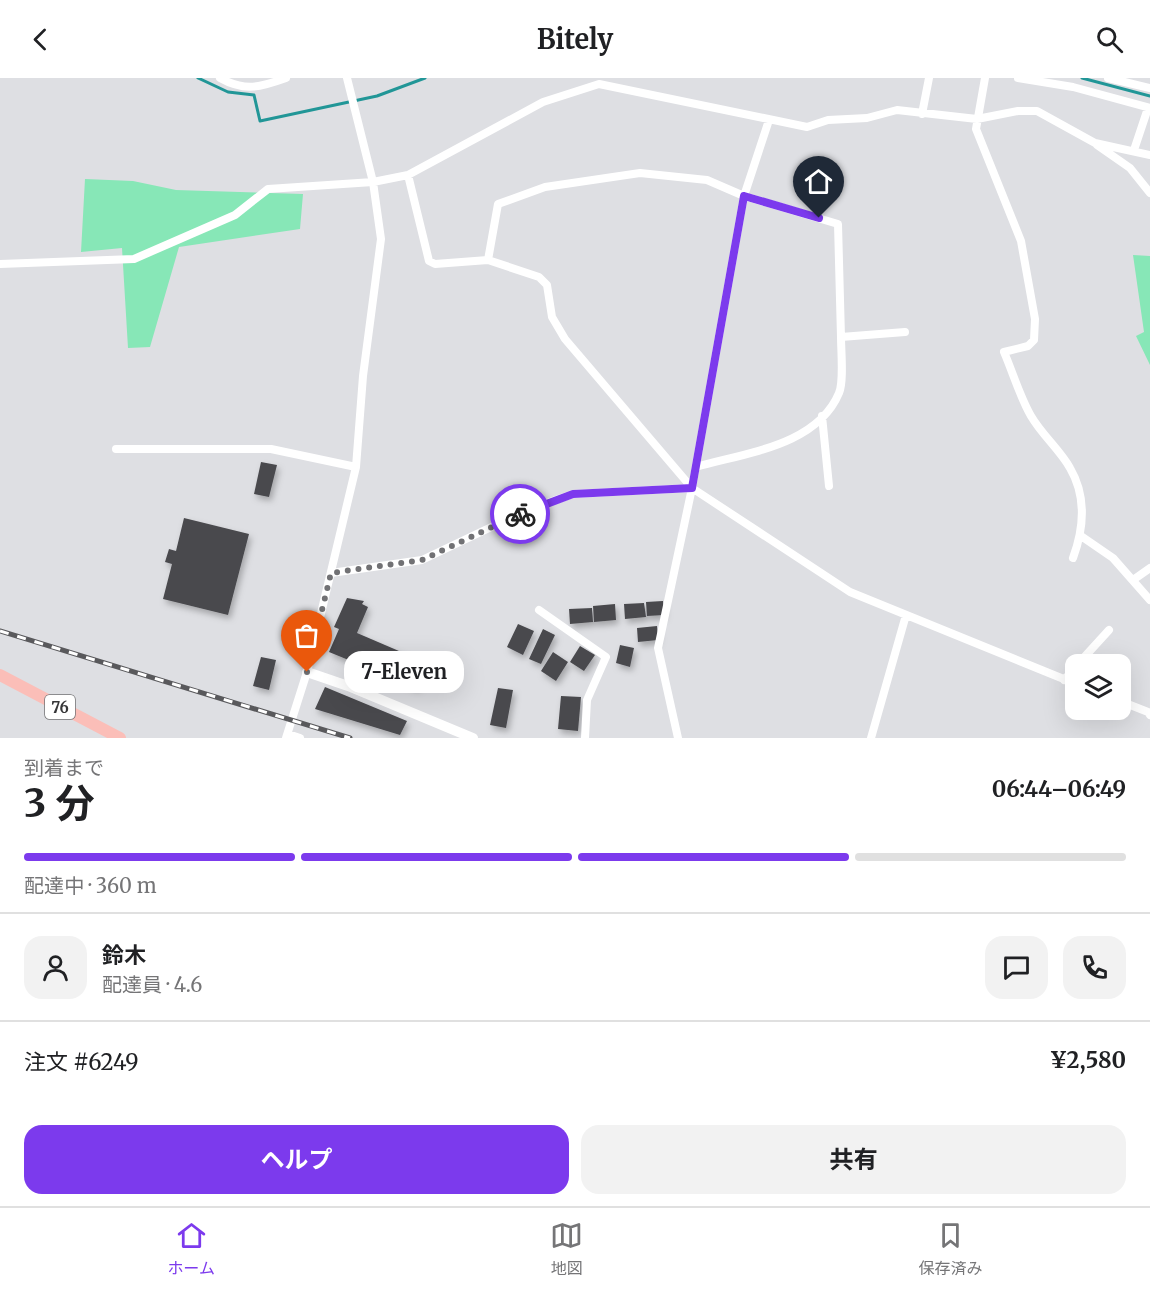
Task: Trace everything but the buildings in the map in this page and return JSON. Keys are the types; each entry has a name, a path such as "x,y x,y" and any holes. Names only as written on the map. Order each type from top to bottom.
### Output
{"main road":[{"name":"76","path":"0,675 120,738"}],"street":[{"path":"220,78 229,83 257,88 286,78"},
{"path":"300,738 287,736 307,672 356,467 363,376 381,239 373,182 347,78"},
{"path":"921,114 929,78"},
{"path":"985,78 976,129 1021,241 1035,319 1034,340 1028,346 1004,352 1031,416 1071,469 1083,514 1081,536 1073,558"},
{"path":"1018,78 1073,87 1149,108 1134,150"},
{"path":"1108,78 1149,85"},
{"path":"0,264 134,259 235,215 268,189 373,182 408,176 543,102 599,84 807,127 828,120 867,118 897,110 978,119 1018,111 1037,111 1095,143 1130,168 1150,193"},
{"path":"678,738 658,648 696,467 744,196 769,120"},
{"path":"1095,143 1150,155"},
{"path":"488,260 498,204 545,187 640,173 707,180 744,196 838,224 840,392 809,430 783,441 696,467"},
{"path":"408,176 429,261 435,264 488,260 539,277 547,285 552,317 565,339 692,488 850,592 1065,680"},
{"path":"841,337 905,332"},
{"path":"822,416 829,486"},
{"path":"116,449 271,449 356,467"},
{"path":"331,573 422,560 527,510 573,494 692,488"},
{"path":"1081,536 1113,558 1150,600"},
{"path":"1133,580 1150,568"},
{"path":"539,610 606,657 587,700 585,738"},
{"path":"871,738 906,615"},
{"path":"1088,654 1109,630"},
{"path":"307,672 472,738"},
{"path":"1131,705 1150,715"}],"green space":[{"path":"85,179 133,181 176,190 303,194 300,229 179,247 150,347 128,348 122,248 81,252"},
{"path":"1133,255 1150,256 1150,365 1136,336 1144,332"}],"waterway":[{"path":"198,78 228,92 254,95 260,121 377,96 425,78"},
{"path":"1082,78 1150,96"}],"railway":[{"path":"0,631 350,738"}],"way so far":[{"path":"307,672 331,573 422,560 520,514"}],"place":[{"name":"7-Eleven","path":"307,672"}],"route":[{"path":"520,514 573,494 692,488 744,196 819,218"}]}
